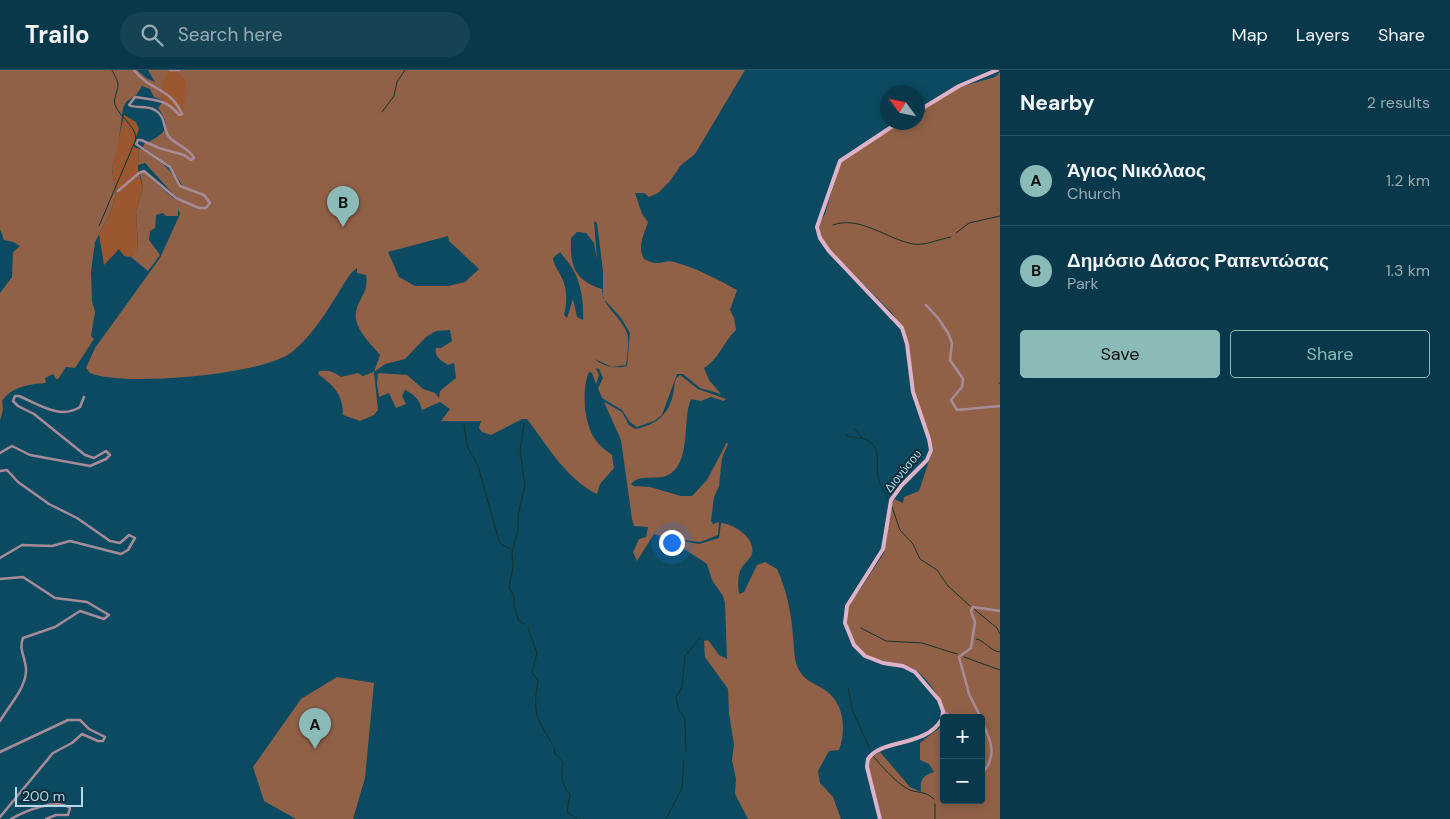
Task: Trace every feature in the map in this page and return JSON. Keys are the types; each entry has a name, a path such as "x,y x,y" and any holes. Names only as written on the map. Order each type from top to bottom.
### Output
{"main road":[{"path":"925,107 961,85 997,70"},
{"name":"Διονύσου","path":"886,130 840,161 817,223 819,235 826,246 902,328 907,344 913,392 931,445 927,460 901,486 891,500 883,549 847,606 845,623 850,639 860,652 876,662 912,670 938,698 943,711"},
{"path":"880,819 867,767 869,756 881,749 928,734 941,722 943,711"}],"street":[{"path":"118,191 139,172 144,171 176,198 202,208 206,208 210,203 204,195 180,186 170,167 136,144 138,140 141,140 184,155 191,160 194,158 191,153 168,136 163,117 158,112 146,106 129,105 132,99 138,98 168,103 179,115 182,113 171,96 145,82 134,70"},
{"path":"170,70 179,70"},
{"path":"926,305 948,333 952,346 950,360 963,380 962,387 951,400 952,405 957,410 1000,406"},
{"path":"0,454 6,448 12,446 30,455 90,466 108,458 110,455 106,451 94,458 85,455 34,414 18,406 13,400 15,396 19,396 48,409 70,412 80,407 84,397"},
{"path":"0,471 7,470 18,482 49,504 77,518 112,543 120,544 128,535 135,538 128,550 121,554 70,542 52,546 22,545 0,558"},
{"path":"0,579 16,576 23,577 55,598 87,602 109,615 104,619 80,611 55,628 23,638 21,647 26,665 26,676 0,721"},
{"path":"979,714 969,694 959,657 971,648 975,625 971,610 973,607 1000,611"},
{"path":"943,711 947,714"},
{"path":"0,752 68,720 78,720 89,729 105,737 100,742 82,734 70,744 57,749 0,817"},
{"path":"985,729 992,747 989,764 985,770"},
{"path":"11,819 41,806 66,805 70,808 68,815 56,815 46,819"}],"shaded area":[{"path":"0,70 137,70 146,78 155,82 148,70 745,70 695,154 681,165 670,181 658,193 649,197 644,193 635,193 642,214 648,222 641,245 644,259 654,263 670,261 682,264 737,290 730,310 734,318 736,330 714,360 704,368 709,380 721,394 700,388 683,374 677,374 662,415 654,421 637,427 630,422 622,410 602,398 598,388 603,378 599,369 596,368 599,375 596,384 592,373 589,372 585,388 585,408 589,427 597,442 612,455 614,468 600,484 597,494 586,488 567,471 527,419 522,419 491,435 482,432 479,428 481,421 441,421 450,409 440,402 422,410 416,398 405,390 402,396 406,404 396,408 389,393 379,397 378,373 407,375 423,389 435,393 439,398 440,391 456,378 454,363 448,365 441,360 436,354 436,348 441,348 452,341 450,330 436,331 426,337 405,359 385,364 374,372 380,355 360,330 356,318 357,307 367,281 366,275 357,273 357,268 351,273 309,335 292,352 277,360 225,372 161,379 107,377 90,373 86,368 95,348 160,258 180,214 178,209 178,216 166,216 163,213 156,215 155,228 150,231 149,240 160,255 148,271 131,257 138,247 136,211 143,188 140,173 144,172 173,198 180,201 181,199 174,195 145,163 138,165 139,149 145,150 157,158 182,187 170,166 143,147 144,144 162,133 166,126 163,115 158,108 162,103 166,103 162,96 162,100 154,97 150,89 142,86 136,95 126,102 123,108 118,147 112,169 116,195 110,213 95,242 91,272 92,301 95,312 91,336 94,339 75,368 66,367 58,379 53,374 45,378 46,383 21,387 10,392 2,401 3,409 0,421 0,293 12,277 13,252 20,246 4,240 0,229","holes":["594,221 597,223 603,271 603,296 602,289 585,281 580,276 571,257 571,238 577,232 586,233 594,243 597,259","448,236 449,241 479,269 465,282 448,286 415,286 399,277 388,252","560,252 578,280 583,307 583,320 577,317 573,299 567,318 564,315 566,291 553,258","605,300 621,318 630,333 627,366 612,367 626,365 628,337 621,321"]},
{"path":"170,70 180,74 186,81 184,108 180,119 177,118 170,105 162,103 163,81"},
{"path":"1000,72 1000,819 882,819 869,769 870,758 880,752 910,787 921,792 923,779 934,772 929,764 920,760 920,743 940,727 940,804 985,804 985,714 945,714 939,698 923,676 912,668 870,657 863,652 851,635 847,617 849,606 884,553 888,517 894,499 903,503 904,497 919,491 933,449 914,391 905,332 892,313 827,247 821,237 819,225 825,214 840,164 846,157 890,130 925,130 925,109 960,87 995,77"},
{"path":"124,115 136,122 139,129 134,143 134,147 139,149 138,169 143,188 136,211 138,248 131,257 124,256 119,249 104,265 99,234 110,213 116,195 112,169"},
{"path":"319,371 326,371 333,372 341,377 358,373 363,376 374,372 378,410 374,415 360,421 343,415 341,401 336,391 318,374"},
{"path":"680,375 698,389 726,399 724,401 711,397 701,401 691,399 688,407 683,451 676,469 663,477 643,478 631,484 634,486 650,487 681,496 692,496 707,480 727,442 728,444 722,458 719,486 714,497 711,521 713,524 719,522 718,535 700,542 667,538 654,534 637,561 633,552 639,539 646,537 648,527 634,526 621,440 604,402 622,412 629,425 635,429 643,427 657,421 666,411 670,404 676,380"},
{"path":"721,523 738,529 751,543 752,554 739,573 739,594 744,592 757,565 765,562 777,569 788,602 799,671 805,678 829,693 839,708 842,716 843,733 839,750 829,751 818,771 820,783 833,797 841,819 748,819 735,794 736,779 732,760 734,745 729,713 728,689 705,657 704,641 708,640 719,655 727,659 725,603 723,596 712,580 707,564 674,542 676,540 699,544 719,538"},
{"path":"337,677 374,683 365,778 353,819 296,819 264,801 253,767 301,699"}],"waterway":[{"path":"99,226 136,139 133,129 115,105 118,85 112,70"},
{"path":"382,112 394,96 397,82 405,70"},
{"path":"956,233 969,223 1000,216"},
{"path":"833,225 843,223 863,225 913,244 927,243 951,237"},
{"path":"524,423 520,451 525,486 518,515 518,530 512,552 513,568 509,587 514,597 514,607 519,621 524,624"},
{"path":"464,424 467,446 478,466 499,541 502,545 511,549"},
{"path":"855,429 862,438"},
{"path":"846,435 865,439 874,446 877,456 877,472 888,499"},
{"path":"891,504 900,530 913,544 920,559 937,570 948,586 970,606"},
{"path":"974,609 997,628 1000,634"},
{"path":"528,628 537,653 532,673 538,681 537,714 542,727 552,743"},
{"path":"861,628 886,641 922,643 957,654"},
{"path":"686,752 685,719 678,708 676,697 682,687 685,656 700,638"},
{"path":"976,639 982,641 993,650 1000,652"},
{"path":"964,657 1000,670"},
{"path":"848,688 853,712 869,747"},
{"path":"554,748 555,754 563,762 562,779 570,794 567,812 577,819"},
{"path":"874,757 903,786 926,794 934,799"},
{"path":"666,819 682,788 684,760"},
{"path":"935,804 935,819"}],"place":[{"name":"Δημόσιο Δάσος Ραπεντώσας","path":"343,227"},
{"name":"Άγιος Νικόλαος","path":"315,749"}]}
